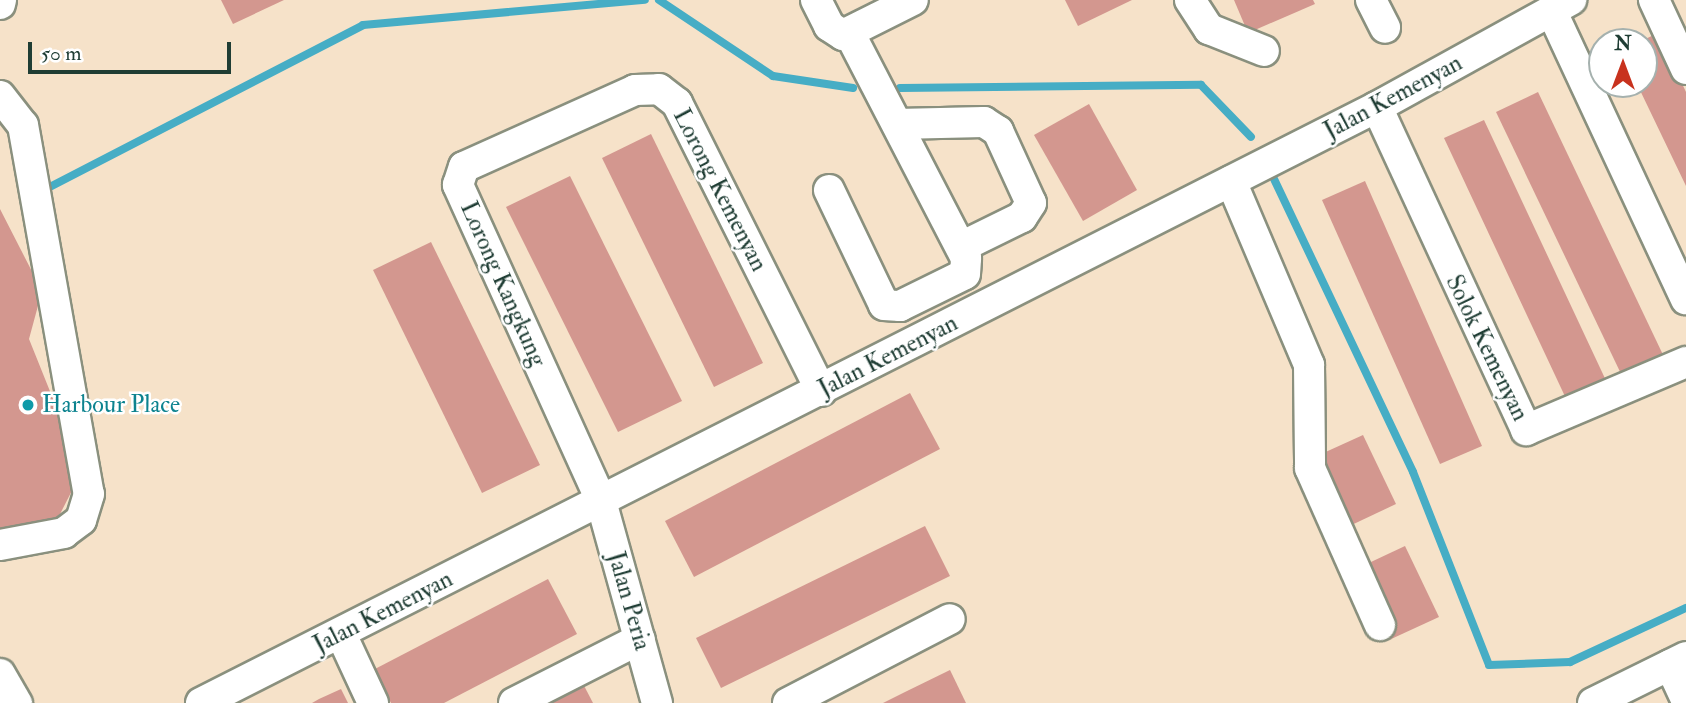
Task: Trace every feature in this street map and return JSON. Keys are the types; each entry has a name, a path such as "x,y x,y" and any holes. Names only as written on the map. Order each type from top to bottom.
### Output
{"street":[{"path":"816,0 835,33 850,34 913,0"},
{"path":"1190,0 1209,29 1264,51"},
{"path":"1371,0 1385,28"},
{"path":"1654,0 1686,69"},
{"path":"1562,6 1684,287"},
{"name":"Jalan Kemenyan","path":"201,703 341,634 600,498 821,391 1377,107 1562,6"},
{"path":"829,190 884,305 900,306 958,279 967,266 961,247 850,34"},
{"name":"Lorong Kemenyan","path":"561,121 635,90 659,89 677,103 821,391"},
{"path":"0,96 23,125 89,494 81,520 64,533 0,545"},
{"name":"Solok Kemenyan","path":"1377,107 1526,430 1686,362"},
{"name":"Lorong Kangkung","path":"561,121 464,167 458,185 600,498"},
{"path":"897,124 984,122 998,131 1031,203 1021,217 961,247"},
{"path":"1231,181 1312,376 1310,468 1380,625"},
{"name":"Jalan Peria","path":"600,498 657,703"},
{"path":"788,703 950,619"},
{"path":"341,634 373,703"},
{"path":"514,703 640,639"},
{"path":"1593,703 1678,661 1686,700"},
{"path":"0,674 17,703"}],"building":[{"path":"221,0 284,0 233,24"},
{"path":"1065,0 1132,0 1078,26"},
{"path":"1234,0 1313,0 1315,4 1248,33"},
{"path":"1658,33 1686,92 1686,186 1644,98 1658,98"},
{"path":"1538,92 1665,359 1623,378 1496,112"},
{"path":"1089,104 1137,190 1083,221 1034,135"},
{"path":"1484,120 1609,387 1569,405 1444,138"},
{"path":"651,134 763,363 714,387 602,158"},
{"path":"570,176 682,401 618,432 506,207"},
{"path":"1365,181 1482,446 1440,464 1322,200"},
{"name":"Harbour Place","path":"0,209 42,291 29,339 82,471 58,518 0,530"},
{"path":"431,242 540,465 482,493 373,270"},
{"path":"910,393 940,449 694,577 665,521"},
{"path":"1363,435 1396,504 1341,530 1308,460"},
{"path":"925,526 950,576 721,688 696,638"},
{"path":"1405,546 1439,617 1389,640 1356,569"},
{"path":"548,579 577,634 444,703 391,703 373,670"},
{"path":"950,670 966,703 883,703 905,692"},
{"path":"579,676 593,703 527,703"},
{"path":"341,689 348,703 312,703 319,699"}],"waterway":[{"path":"42,191 363,25 645,0"},
{"path":"659,0 773,76 853,88"},
{"path":"900,88 1201,85 1251,137"},
{"path":"1274,179 1413,472 1489,665 1570,662 1686,608"}],"place":[{"name":"Harbour Place","path":"28,405"}]}
